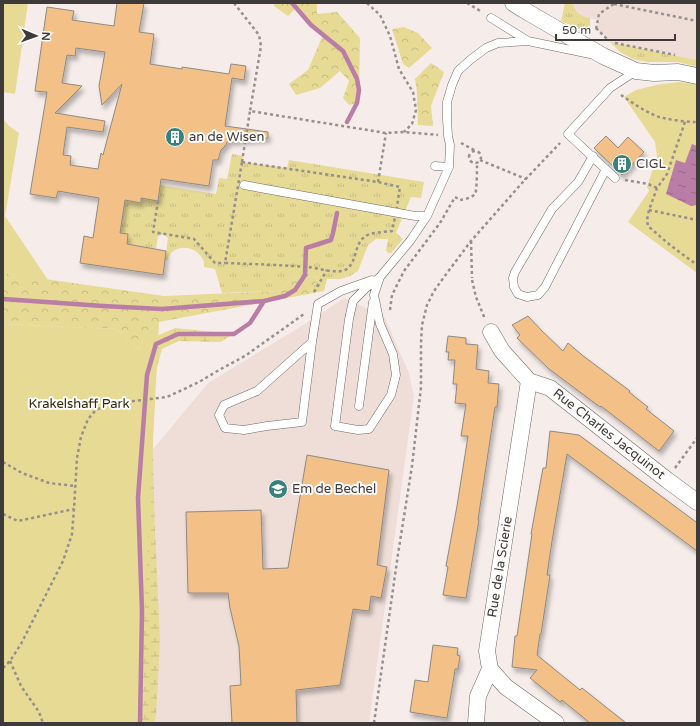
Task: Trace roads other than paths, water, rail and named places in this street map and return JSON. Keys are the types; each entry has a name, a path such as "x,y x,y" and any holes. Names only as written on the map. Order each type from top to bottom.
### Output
{"street":[{"path":"513,3 603,56 636,71 654,73 678,72 697,76"},
{"name":"Rue Charles Jacquinot","path":"491,332 502,351 529,381 550,388 697,502"},
{"name":"Rue de la Scierie","path":"490,669 487,651 529,381"},
{"path":"476,723 478,696 490,669 506,687 556,723"}],"lane":[{"path":"491,18 528,41"},
{"path":"374,295 380,324 393,354 396,375 391,395 369,429 358,430 335,426 349,318 353,301 365,288 380,277 410,241 427,216 449,167 450,145 448,136 447,102 458,71 486,48 498,43 528,41 603,56"},
{"path":"615,178 568,134 610,88 636,71"},
{"path":"593,156 578,182 552,209 515,272 513,278 514,287 518,294 527,297 538,295 545,286 606,169"},
{"path":"435,166 449,167"},
{"path":"244,185 396,213 427,216"},
{"path":"359,406 374,295 380,277"},
{"path":"312,342 256,391 224,405 219,416 225,428 244,430 302,422 318,304 341,291 380,277"}],"water":[{"path":"692,144 697,146 697,205 691,206 666,194 676,160 685,163"}],"waterway":[{"path":"292,3 311,25 343,51 357,79 359,90 357,103 347,122"},
{"path":"140,723 142,611 138,498 147,375 156,344 178,334 234,334 250,323 264,301 285,296 295,290 305,275 306,248 331,240 337,213"},
{"path":"3,299 162,309 264,301"}],"place":[{"name":"an de Wisen","path":"175,137"},
{"name":"CIGL","path":"622,164"},
{"name":"Em de Bechel","path":"278,489"}],"park label":[{"name":"Krakelshaff Park","path":"79,404"}]}
